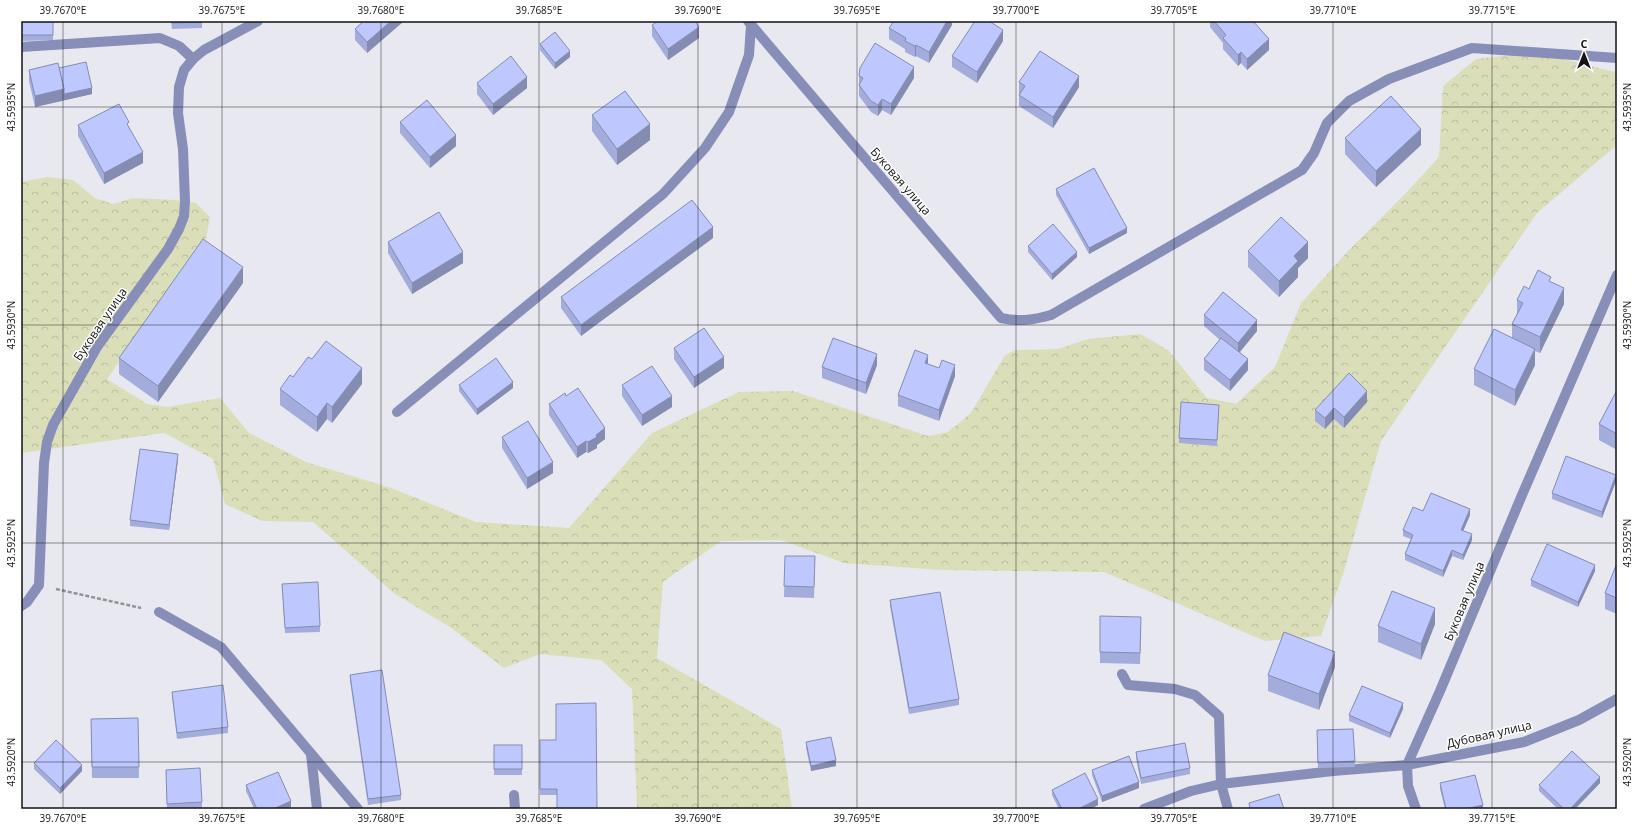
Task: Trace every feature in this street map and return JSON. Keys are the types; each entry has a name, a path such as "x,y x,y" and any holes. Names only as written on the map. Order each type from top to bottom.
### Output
{"street":[{"name":"Буковая улица","path":"38,585 44,463 47,442 51,430 97,347 168,249 180,229 184,216 184,164 178,113 179,87 184,70 193,59 204,50 258,21"},
{"name":"Буковая улица","path":"750,23 1001,318 1014,321 1034,320 1051,315 1302,170 1314,152 1327,123 1349,101 1389,79 1472,48 1617,58"},
{"path":"397,412 663,194 705,148 729,112 749,55 750,23"},
{"path":"21,47 160,38 180,46 193,59"},
{"name":"Буковая улица","path":"1407,765 1617,275"},
{"path":"21,606 27,602 38,585"},
{"path":"159,612 221,647 358,809"},
{"path":"1122,674 1128,685 1175,689 1195,695 1219,716 1221,784 1228,809"},
{"name":"Дубовая улица","path":"1407,765 1524,742 1579,720 1617,700"},
{"path":"311,754 317,809"},
{"path":"1144,809 1191,791 1221,784 1332,771 1407,765 1408,786 1416,809"},
{"path":"514,795 515,809"}],"path":[{"path":"38,585 159,612"}],"green space":[{"path":"1538,52 1617,72 1617,145 1537,213 1381,441 1344,571 1321,636 1265,641 1104,572 942,570 844,563 781,540 721,541 663,582 657,658 781,729 792,809 637,809 632,689 601,660 540,654 504,668 450,627 395,594 313,522 262,521 225,504 213,459 164,433 21,453 21,182 48,177 73,180 95,198 113,204 133,198 175,200 196,203 210,217 206,239 107,379 147,404 167,407 220,398 249,433 306,462 391,488 476,522 569,528 652,433 739,392 793,391 928,436 948,432 971,413 1005,355 1016,350 1058,349 1088,339 1140,334 1168,350 1207,398 1236,404 1275,367 1301,303 1350,249 1406,193 1439,157 1443,86 1476,59"}],"building":[{"path":"21,21 53,21 53,35 21,35"},
{"path":"171,21 202,21 202,22 172,23"},
{"path":"364,21 391,21 367,42 355,29"},
{"path":"658,21 695,21 699,27 668,49 652,25"},
{"path":"894,21 947,21 929,52 905,41 906,38 889,28"},
{"path":"975,21 989,21 1003,30 977,72 952,56"},
{"path":"1214,21 1253,21 1269,39 1247,59 1241,52 1238,55 1223,38 1226,35"},
{"path":"555,32 570,51 555,63 540,44"},
{"path":"875,43 914,67 891,104 882,99 878,105 871,101 859,85 863,78 859,76 860,68"},
{"path":"1040,51 1079,76 1053,117 1019,95 1025,86 1019,82"},
{"path":"511,56 527,77 493,104 477,83"},
{"path":"86,62 92,88 64,94 59,68"},
{"path":"58,63 64,89 35,96 29,70"},
{"path":"625,91 650,124 617,149 592,115"},
{"path":"1391,96 1421,129 1376,171 1345,138"},
{"path":"427,100 456,135 430,157 400,122"},
{"path":"119,104 129,122 127,124 143,152 104,173 78,125"},
{"path":"1094,168 1127,228 1089,248 1056,189"},
{"path":"692,200 713,227 581,325 561,297"},
{"path":"439,212 463,252 412,283 388,242"},
{"path":"1281,217 1308,242 1294,256 1298,261 1279,281 1248,251"},
{"path":"1053,224 1077,252 1052,274 1028,246"},
{"path":"203,239 243,267 158,386 119,358"},
{"path":"1538,270 1551,277 1549,281 1564,288 1540,337 1512,324 1523,303 1517,300 1524,286 1529,289"},
{"path":"1223,292 1257,320 1238,343 1204,315"},
{"path":"704,328 724,357 694,377 674,348"},
{"path":"1494,329 1535,349 1515,390 1474,369"},
{"path":"833,338 877,354 866,383 822,367"},
{"path":"1221,338 1248,359 1230,380 1204,359"},
{"path":"326,341 362,368 332,407 327,403 317,417 280,389 290,375 293,377 308,357 312,359"},
{"path":"915,350 928,355 925,363 939,368 942,360 955,365 939,410 898,395"},
{"path":"496,358 513,382 477,409 459,385"},
{"path":"652,366 672,396 642,415 622,385"},
{"path":"1349,373 1367,391 1344,417 1334,408 1325,418 1315,410"},
{"path":"578,388 605,428 596,435 597,437 588,442 586,441 577,447 549,404 565,393 566,396"},
{"path":"1617,390 1617,434 1599,424"},
{"path":"1181,402 1219,405 1217,440 1179,438"},
{"path":"528,421 553,462 527,478 502,437"},
{"path":"140,449 178,454 169,525 130,520"},
{"path":"1566,456 1616,475 1602,512 1552,493"},
{"path":"1431,493 1470,509 1461,530 1472,534 1463,555 1452,550 1443,571 1405,554 1413,535 1403,530 1413,507 1423,511"},
{"path":"1547,544 1595,565 1578,602 1531,580"},
{"path":"785,556 815,556 814,587 784,586"},
{"path":"1617,563 1617,598 1605,593"},
{"path":"318,582 320,626 285,628 282,584"},
{"path":"1392,591 1435,608 1421,644 1378,626"},
{"path":"940,592 959,699 909,708 890,600"},
{"path":"1100,616 1141,617 1140,653 1100,652"},
{"path":"1284,632 1335,652 1319,694 1268,675"},
{"path":"382,670 401,795 368,799 350,675"},
{"path":"223,685 228,727 177,733 172,692"},
{"path":"1362,686 1403,703 1390,733 1349,715"},
{"path":"596,703 597,809 557,809 557,789 540,789 540,740 556,740 556,704"},
{"path":"138,718 139,767 92,767 91,719"},
{"path":"1353,729 1355,761 1318,763 1317,730"},
{"path":"831,737 836,760 811,766 806,742"},
{"path":"56,740 82,765 60,788 34,763"},
{"path":"1185,743 1190,768 1141,778 1136,752"},
{"path":"494,745 522,745 522,769 494,769"},
{"path":"1572,751 1600,777 1570,809 1564,809 1539,785"},
{"path":"1129,756 1139,782 1102,796 1092,770"},
{"path":"200,768 202,802 167,804 166,770"},
{"path":"278,772 291,801 273,809 257,809 246,785"},
{"path":"1085,773 1098,799 1078,809 1062,809 1052,790"},
{"path":"1475,775 1483,805 1465,809 1446,809 1440,783"},
{"path":"1279,794 1284,809 1250,809 1249,803"}]}
